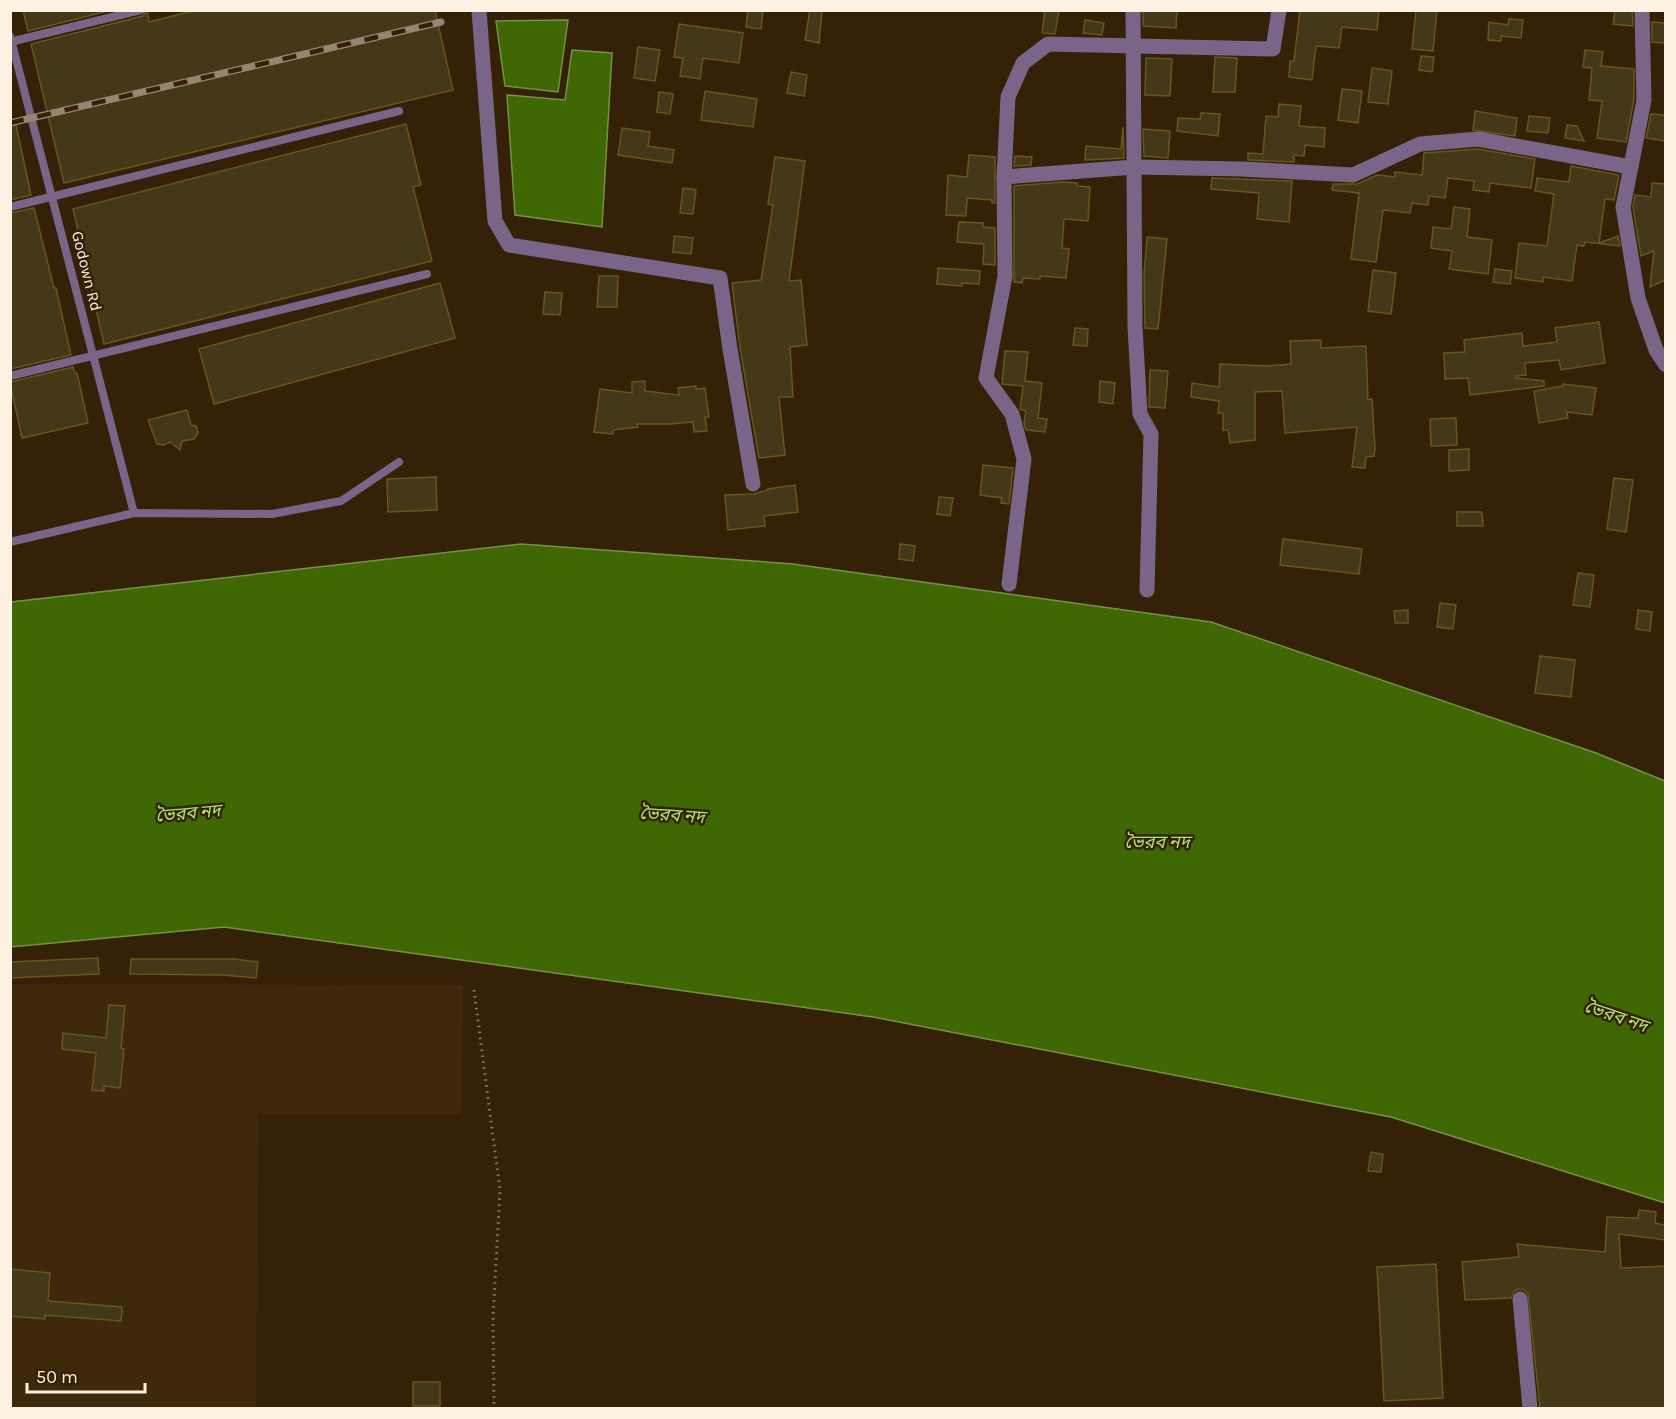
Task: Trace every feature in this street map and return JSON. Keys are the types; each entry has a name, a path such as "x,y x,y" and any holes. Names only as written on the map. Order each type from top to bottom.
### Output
{"street":[{"path":"479,10 495,221 509,245 720,278 753,484"},
{"path":"1133,10 1135,327 1140,414 1151,434 1146,590"},
{"path":"1009,584 1024,459 1012,414 986,378 1005,276 1004,177 1008,97 1023,63 1048,44 1273,49 1279,10"},
{"path":"1642,10 1644,100 1623,207 1638,298 1656,350 1665,364"},
{"path":"1004,177 1135,167 1242,169 1353,175 1420,144 1478,139 1631,167"},
{"path":"1520,1299 1530,1408"}],"lane":[{"path":"11,40 141,10"},
{"name":"Godown Rd","path":"11,40 134,513"},
{"path":"10,207 399,111"},
{"path":"10,376 427,274"},
{"path":"10,542 134,513 272,514 340,501 399,462"}],"path":[{"path":"474,990 500,1190 493,1317 494,1408"}],"shaded area":[{"path":"11,984 463,985 462,1114 258,1114 256,1408 11,1408"}],"water":[{"path":"568,20 558,92 505,86 496,21"},
{"path":"572,50 612,53 602,227 515,215 507,95 565,100"},
{"name":"ভৈরব নদ","path":"521,544 793,564 1211,622 1596,753 1665,781 1665,1203 1391,1117 873,1017 224,927 11,947 11,602"}],"building":[{"path":"23,10 112,10 28,31"},
{"path":"147,10 149,22 196,10 435,10 453,90 64,183 31,44 143,16"},
{"path":"748,10 763,10 761,29 746,27"},
{"path":"810,10 822,10 819,43 805,40"},
{"path":"1045,10 1059,10 1055,34 1042,33"},
{"path":"1143,10 1177,10 1176,28 1143,26"},
{"path":"1300,10 1379,10 1377,30 1342,27 1339,48 1316,46 1312,80 1289,77 1290,61 1294,61"},
{"path":"1416,10 1437,10 1433,51 1412,49"},
{"path":"1615,10 1632,10 1633,26 1613,24"},
{"path":"1509,19 1523,20 1521,38 1501,36 1501,41 1488,40 1489,22 1508,25"},
{"path":"1085,20 1104,23 1102,35 1083,33"},
{"path":"1652,22 1665,23 1665,43 1652,42"},
{"path":"679,24 743,33 739,63 703,58 700,79 680,76 683,58 674,57"},
{"path":"638,47 660,50 655,81 634,78"},
{"path":"1585,50 1603,52 1601,66 1634,69 1634,99 1626,142 1597,138 1602,101 1589,100 1592,68 1583,67"},
{"path":"1421,56 1434,57 1432,72 1419,70"},
{"path":"1215,57 1237,58 1235,92 1213,92"},
{"path":"1146,58 1172,59 1170,96 1145,95"},
{"path":"1372,68 1392,71 1388,104 1368,102"},
{"path":"791,72 807,75 804,96 787,93"},
{"path":"1342,89 1362,91 1358,123 1338,120"},
{"path":"705,91 757,99 753,127 701,120"},
{"path":"659,92 673,94 670,114 657,112"},
{"path":"1279,104 1301,106 1299,126 1325,128 1324,147 1305,145 1304,156 1294,155 1294,162 1248,160 1248,153 1263,154 1266,116 1278,117"},
{"path":"1475,111 1517,118 1515,136 1473,130"},
{"path":"1201,113 1220,114 1218,136 1177,131 1178,118 1200,119"},
{"path":"1651,114 1665,115 1665,141 1646,138"},
{"path":"1529,116 1550,118 1548,133 1527,131"},
{"path":"406,124 421,185 413,187 432,261 104,344 73,209"},
{"path":"16,125 31,195 10,200 10,126"},
{"path":"1567,125 1577,126 1584,141 1565,138"},
{"path":"1123,127 1124,158 1085,160 1086,146 1121,149"},
{"path":"622,128 650,132 648,146 674,150 672,163 618,155"},
{"path":"1143,129 1170,131 1168,158 1144,156"},
{"path":"1478,149 1535,159 1531,188 1490,183 1489,192 1473,190 1474,181 1448,178 1445,198 1429,196 1428,205 1412,203 1410,213 1383,210 1376,262 1351,259 1359,193 1332,190 1333,184 1357,184 1377,175 1395,177 1395,172 1422,175 1424,153"},
{"path":"969,155 995,157 995,203 992,203 992,200 967,198 966,216 946,215 948,175 967,177"},
{"path":"1015,156 1032,157 1031,165 1014,166"},
{"path":"775,157 805,161 789,281 801,280 807,345 790,347 793,397 779,397 785,455 759,458 740,348 732,283 761,280 773,205 768,204"},
{"path":"1571,166 1619,175 1614,200 1605,199 1599,243 1618,236 1620,246 1585,242 1584,246 1577,245 1572,281 1543,277 1543,282 1515,278 1519,243 1547,246 1554,194 1535,191 1537,178 1569,182"},
{"path":"1212,178 1292,181 1289,222 1257,219 1259,193 1211,189"},
{"path":"1062,182 1090,187 1088,221 1064,219 1062,248 1069,249 1066,278 1040,276 1040,279 1023,278 1022,283 1014,282 1014,186"},
{"path":"1652,183 1665,184 1665,280 1650,287 1654,251 1641,256 1633,207 1635,195 1651,197"},
{"path":"683,188 696,190 693,214 680,213"},
{"path":"1454,207 1470,209 1467,237 1492,240 1488,274 1449,269 1452,251 1431,248 1433,227 1451,229"},
{"path":"34,208 54,288 56,288 71,355 10,369 10,213"},
{"path":"959,222 983,223 983,227 995,228 995,265 983,264 984,244 957,242"},
{"path":"674,236 693,238 691,254 673,252"},
{"path":"1147,237 1167,239 1158,329 1145,328 1144,274"},
{"path":"938,268 980,271 979,284 962,283 962,286 937,284"},
{"path":"1495,269 1512,271 1510,284 1493,282"},
{"path":"1373,270 1396,273 1391,314 1368,311"},
{"path":"599,276 618,276 617,307 597,307"},
{"path":"440,283 455,338 214,404 199,349"},
{"path":"545,292 562,293 560,315 543,314"},
{"path":"1599,322 1605,363 1561,370 1559,360 1525,363 1526,375 1516,376 1516,378 1544,381 1544,386 1470,395 1468,378 1445,379 1444,353 1465,352 1464,340 1522,333 1523,346 1557,342 1555,328"},
{"path":"1075,328 1088,329 1087,346 1073,345"},
{"path":"1321,340 1321,348 1366,346 1368,400 1372,399 1375,448 1374,456 1366,457 1365,468 1352,467 1357,427 1285,433 1282,391 1255,392 1255,440 1230,443 1228,430 1223,430 1223,413 1218,413 1219,401 1191,397 1192,383 1219,387 1220,364 1267,366 1291,364 1290,341"},
{"path":"1005,351 1028,352 1025,381 1042,383 1038,418 1047,419 1045,432 1026,430 1024,423 1026,411 1020,409 1023,386 1002,384"},
{"path":"73,367 75,374 77,373 88,423 22,438 10,382"},
{"path":"1150,370 1168,371 1165,408 1149,407"},
{"path":"645,381 645,391 679,395 678,388 696,386 696,389 705,388 709,417 705,417 707,431 694,432 693,422 637,424 638,427 613,430 613,434 594,432 600,389 632,393 632,382"},
{"path":"1100,381 1115,383 1113,404 1099,402"},
{"path":"1563,384 1596,388 1592,415 1567,412 1568,418 1539,423 1534,391 1563,386"},
{"path":"187,410 191,425 196,426 198,433 194,439 182,441 180,450 170,442 163,445 157,444 148,420"},
{"path":"1456,418 1457,445 1431,446 1430,419"},
{"path":"1469,449 1469,470 1449,471 1449,450"},
{"path":"983,465 1013,468 1009,504 1001,503 1002,498 980,495"},
{"path":"436,477 437,510 388,512 387,479"},
{"path":"1614,478 1633,480 1626,532 1607,529"},
{"path":"795,485 798,512 764,516 765,526 728,530 725,495 754,494 768,489"},
{"path":"939,497 953,498 950,516 937,514"},
{"path":"1457,512 1482,512 1483,526 1457,526"},
{"path":"1283,539 1362,549 1359,574 1280,565"},
{"path":"900,544 915,546 913,561 899,559"},
{"path":"1578,573 1594,575 1590,607 1573,605"},
{"path":"1440,603 1456,605 1453,629 1437,627"},
{"path":"1408,610 1408,623 1395,623 1394,611"},
{"path":"1638,610 1652,612 1650,631 1636,629"},
{"path":"1540,656 1575,660 1571,697 1535,693"},
{"path":"98,958 99,974 10,978 10,962"},
{"path":"131,959 234,959 258,962 256,978 223,975 130,974"},
{"path":"109,1005 125,1006 120,1088 104,1086 104,1091 92,1090 96,1053 62,1049 63,1033 106,1038"},
{"path":"1371,1152 1383,1154 1381,1172 1368,1171"},
{"path":"1639,1210 1656,1212 1655,1223 1665,1225 1665,1240 1619,1234 1621,1268 1665,1266 1665,1408 1540,1408 1528,1294 1519,1289 1514,1291 1511,1298 1465,1300 1462,1262 1519,1257 1517,1244 1605,1252 1607,1217 1638,1218"},
{"path":"1436,1264 1443,1398 1384,1401 1377,1267"},
{"path":"10,1269 50,1273 48,1301 122,1307 121,1321 45,1315 45,1319 10,1316"},
{"path":"413,1382 440,1382 440,1406 413,1406"}],"railway":[{"path":"10,123 441,22"}]}
